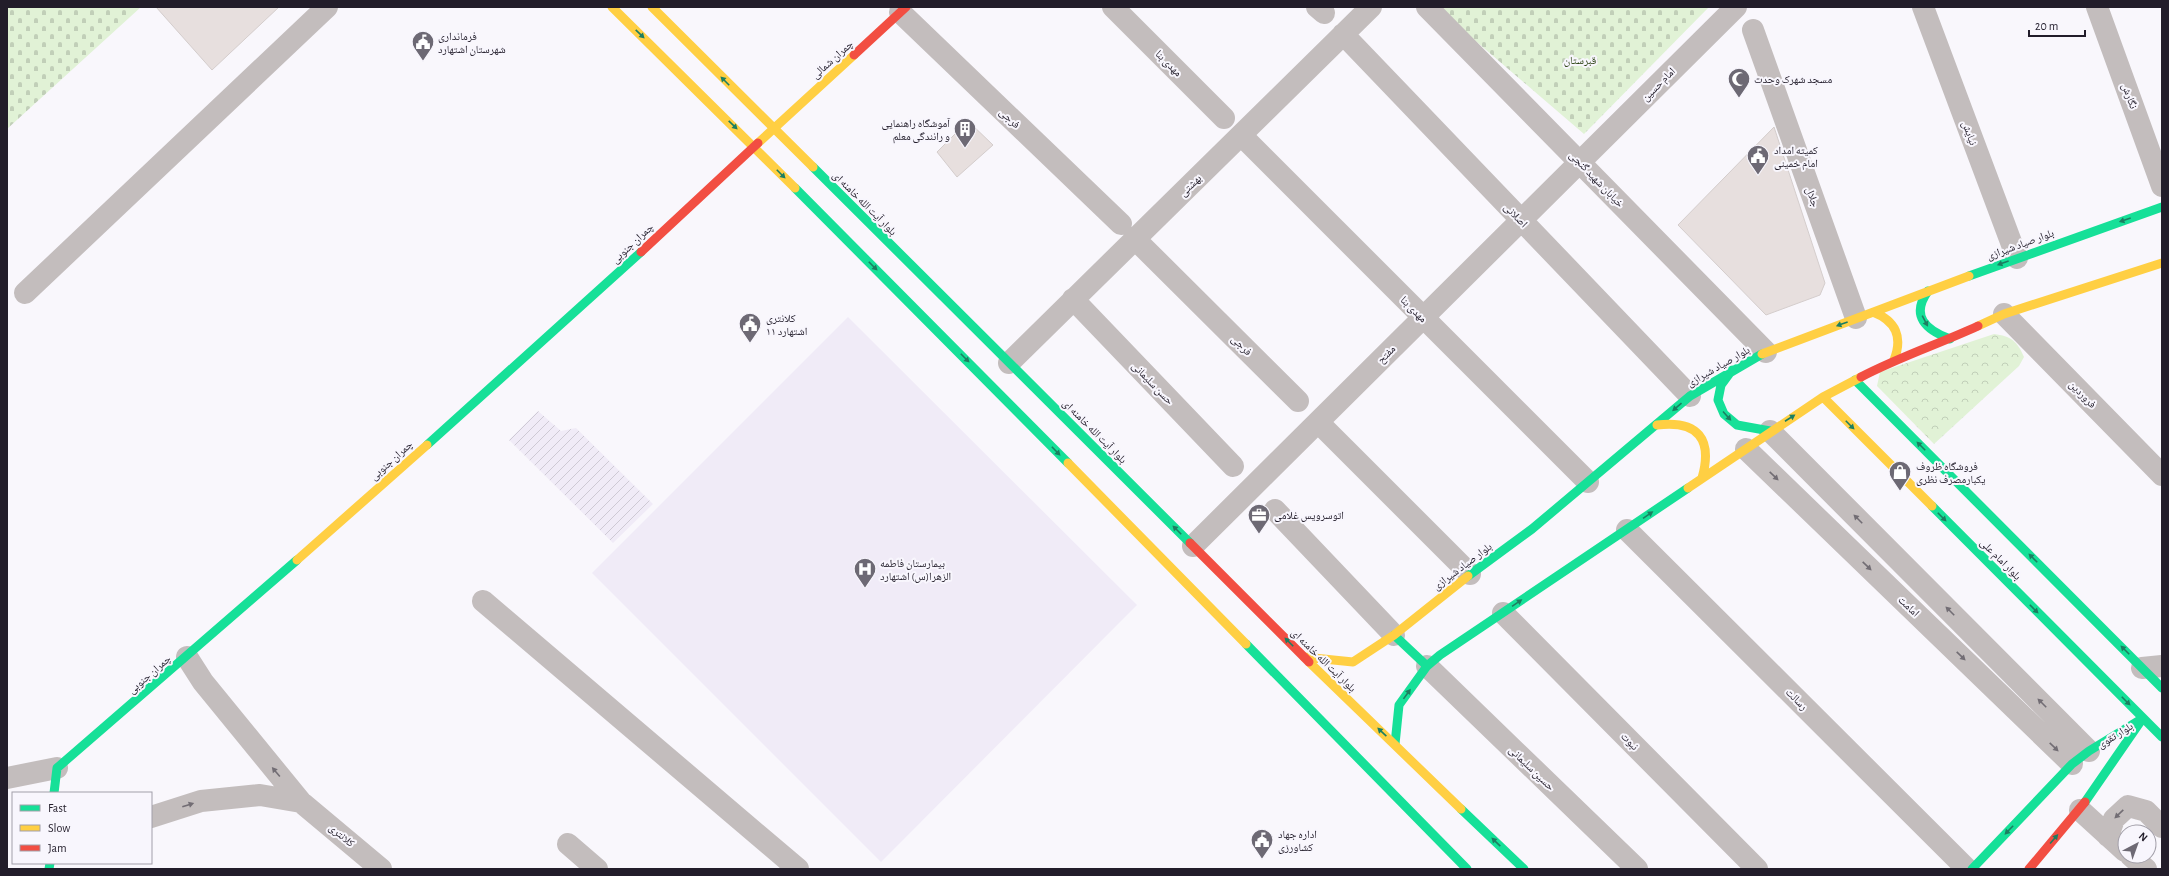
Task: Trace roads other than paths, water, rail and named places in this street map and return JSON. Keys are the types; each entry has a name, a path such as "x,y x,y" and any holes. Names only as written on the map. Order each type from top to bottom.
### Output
{"street":[{"path":"25,293 328,7"},
{"path":"612,7 754,146 1467,869"},
{"name":"بلوار آیت الله خامنه ای","path":"652,7 1304,657 1524,869"},
{"name":"مهدی بنا","path":"1113,7 1224,118"},
{"name":"بهشتی","path":"1008,363 1073,299 1128,232 1241,135 1371,7"},
{"name":"خیابان شهید گنجی","path":"1427,7 1766,352"},
{"name":"امام حسین","path":"1580,162 1736,7"},
{"name":"نیایش","path":"1923,7 2017,258"},
{"name":"نگارش","path":"2098,7 2162,186"},
{"name":"چمران شمالی","path":"754,146 903,10"},
{"name":"فرجی","path":"903,10 1298,401"},
{"name":"جلال","path":"1753,30 1865,315"},
{"name":"اصلانی","path":"1343,34 1690,396"},
{"name":"مهدی بنا","path":"1241,135 1588,482"},
{"name":"چمران جنوبی","path":"57,768 187,657 544,340 754,146"},
{"name":"مفتح","path":"1193,546 1580,162"},
{"name":"بلوار صیاد شیرازی","path":"1304,657 1353,662 1394,635 1470,574 1532,529 1690,396 1732,370 1766,352 1928,290 2162,207"},
{"path":"1395,744 1399,705 1427,666 1440,655 1627,530 1770,431 1823,397 1894,360 1950,340 2004,314 2162,263"},
{"path":"1928,290 1920,304 1922,317 1929,328 1938,335 1950,340"},
{"name":"حسن سلیمانی","path":"1073,299 1233,466"},
{"name":"فروردین","path":"2004,314 2162,475"},
{"path":"1865,315 1883,315 1892,322 1897,330 1899,346 1894,360"},
{"path":"1732,370 1721,385 1718,400 1724,414 1736,425 1770,431 2081,757"},
{"name":"بلوار امام علی","path":"1855,380 2152,667 2162,688"},
{"name":"بلوار امام علی","path":"1823,397 2162,737"},
{"path":"1318,422 1470,574"},
{"path":"1657,425 1672,422 1687,425 1699,434 1706,448 1708,463 1702,478"},
{"name":"امامت","path":"1746,449 2081,757"},
{"path":"1275,510 1394,635 1427,666"},
{"name":"رسالت","path":"1627,530 1967,869"},
{"path":"484,601 786,865"},
{"name":"نبوت","path":"1503,613 1757,869"},
{"name":"کلانتری","path":"187,657 203,682 301,802 381,869"},
{"name":"حسین سلیمانی","path":"1427,666 1637,869"},
{"name":"بلوار تقوی","path":"1972,869 2081,757 2143,718"},
{"name":"بلوار تقوی","path":"2029,869 2080,810 2143,718"},
{"path":"7,778 57,768 54,792"},
{"path":"152,817 202,801 260,795 301,802"},
{"path":"2108,836 2114,819 2128,806 2146,811 2162,827"},
{"path":"2080,810 2117,844"},
{"path":"568,844 597,869"}],"place":[{"name":"فرمانداری شهرستان اشتهارد","path":"423,62"},
{"name":"مسجد شهرک وحدت","path":"1739,98"},
{"name":"آموشگاه راهنمایی و رانندگی معلم","path":"965,148"},
{"name":"کمیته امداد امام خمینی","path":"1758,176"},
{"name":"کلانتری ۱۱ اشتهارد","path":"750,344"},
{"name":"فروشگاه ظروف یکبارمصرف نظری","path":"1900,492"},
{"name":"اتوسرویس غلامی","path":"1259,534"},
{"name":"بیمارستان فاطمه الزهرا(س) اشتهارد","path":"865,588"},
{"name":"اداره جهاد کشاورزی","path":"1262,860"}],"park label":[{"name":"قبرستان","path":"1580,60"}]}
